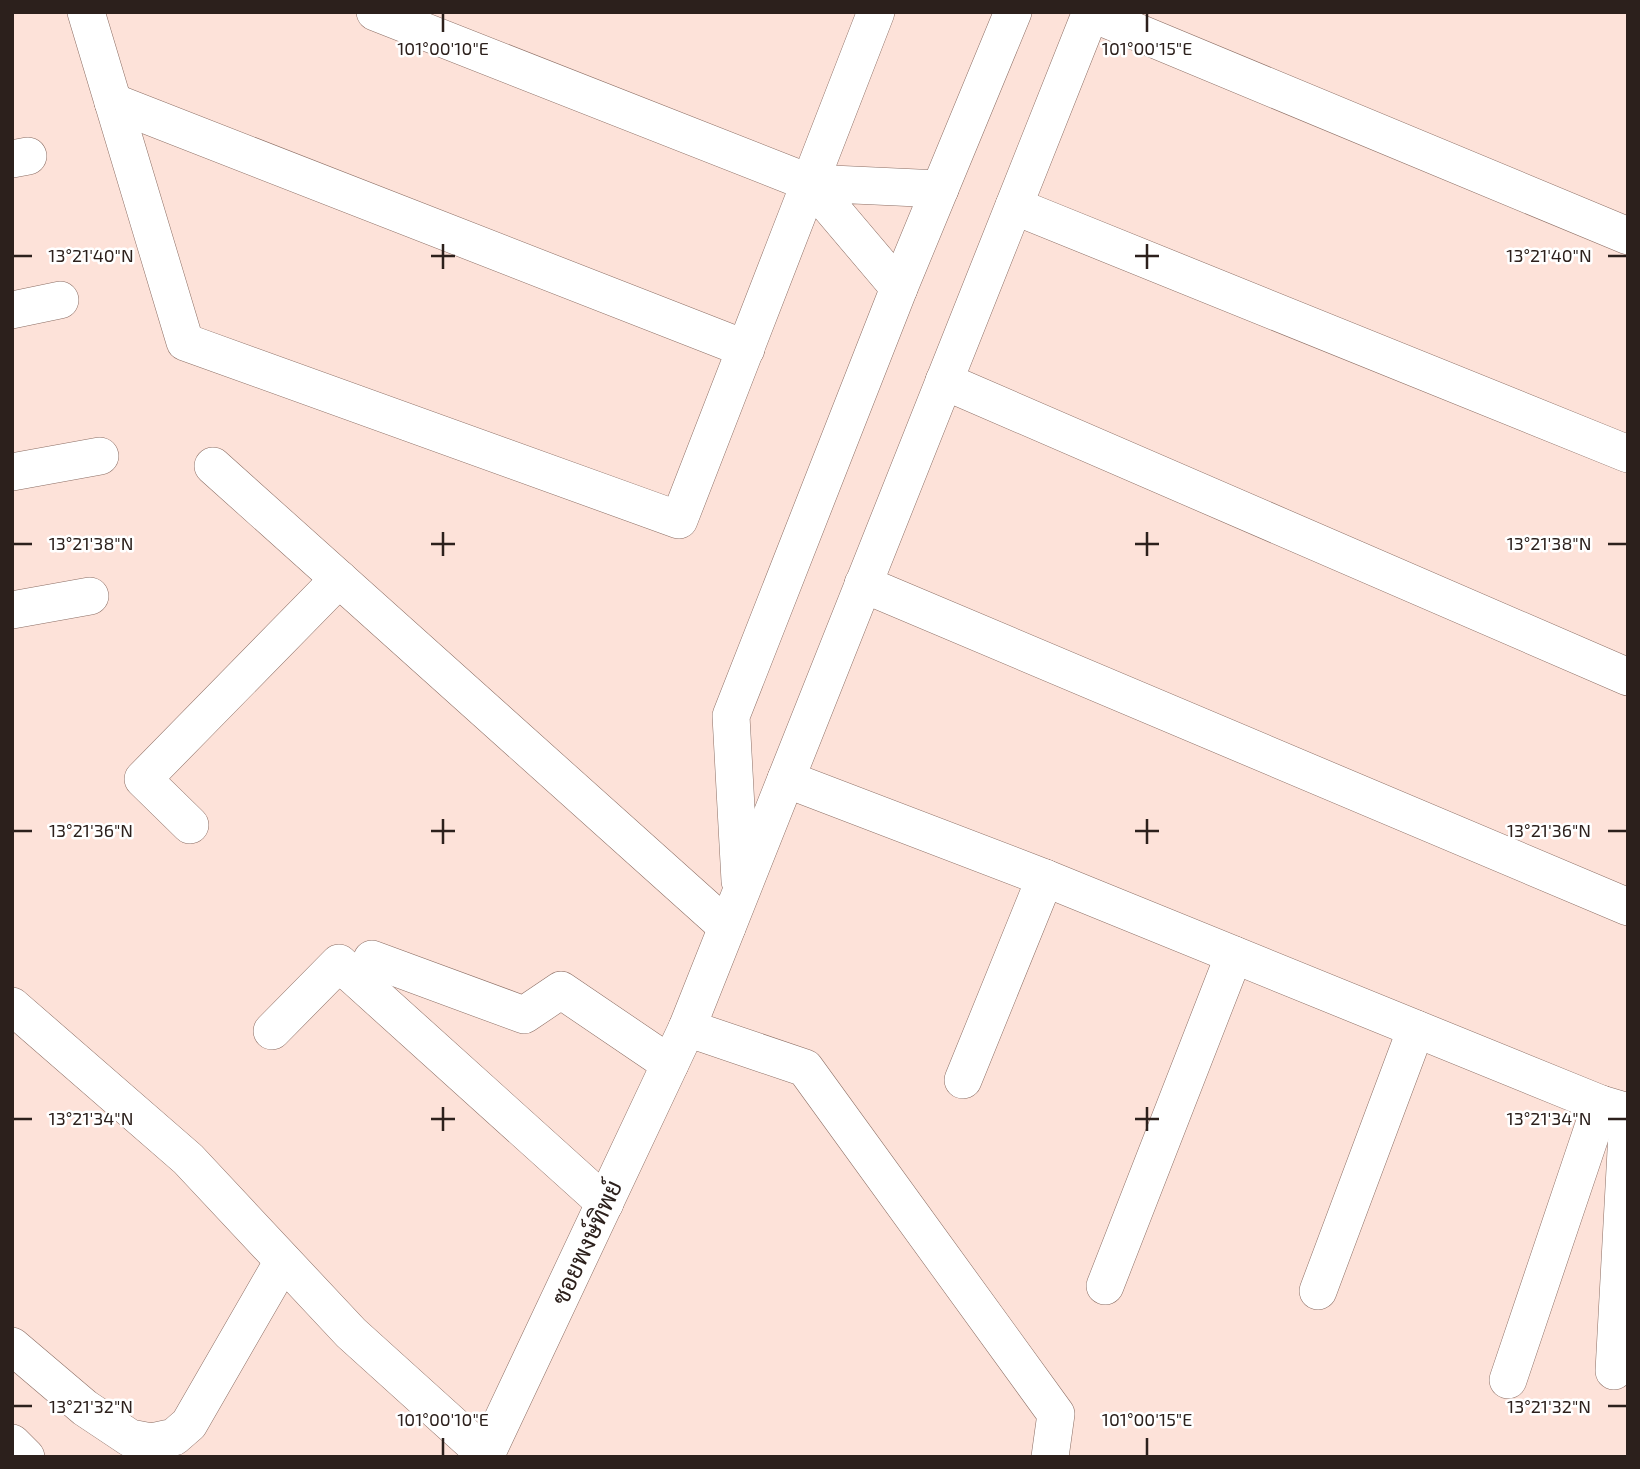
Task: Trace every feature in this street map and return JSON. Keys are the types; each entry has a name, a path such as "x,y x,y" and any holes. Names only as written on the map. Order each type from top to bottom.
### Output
{"street":[{"path":"86,12 185,342 679,520 876,12"},
{"path":"375,12 810,183 940,189"},
{"path":"741,893 731,716 899,288 1013,12"},
{"path":"1091,13 1628,236"},
{"name":"ซอยพงษ์ทิพย์","path":"485,1456 687,1028 1091,13"},
{"path":"113,102 746,349"},
{"path":"810,183 899,288"},
{"path":"1014,206 1628,454"},
{"path":"12,310 60,300"},
{"path":"944,381 1628,677"},
{"path":"12,472 100,456"},
{"path":"213,466 727,927"},
{"path":"190,825 143,779 339,579"},
{"path":"863,584 1628,907"},
{"path":"12,610 90,596"},
{"path":"786,779 1045,878 1619,1110"},
{"path":"963,1080 1045,878"},
{"path":"1105,1286 1234,955"},
{"path":"372,959 524,1014 561,990 670,1064"},
{"path":"272,1031 339,963 605,1203"},
{"path":"12,1006 188,1159 351,1333 485,1456"},
{"path":"687,1028 805,1068 1056,1414 1050,1457"},
{"path":"1318,1291 1416,1029"},
{"path":"1614,1371 1619,1110"},
{"path":"1508,1380 1619,1110"},
{"path":"12,1346 85,1408 130,1438 151,1442 174,1437 189,1424 284,1261"},
{"path":"12,1443 26,1457"}]}
